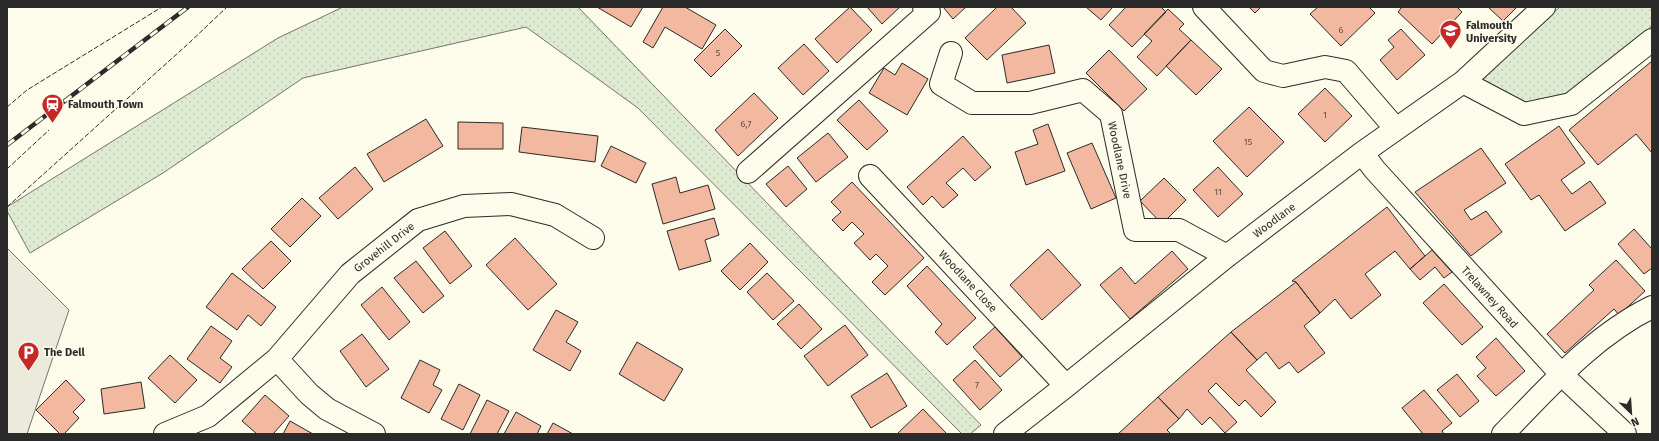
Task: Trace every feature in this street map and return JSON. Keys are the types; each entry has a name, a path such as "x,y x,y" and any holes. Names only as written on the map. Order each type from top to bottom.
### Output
{"street":[{"path":"1204,7 1264,71 1283,76 1325,67 1346,71 1396,129"},
{"name":"Woodlane","path":"1005,434 1227,256 1362,153 1463,82 1544,7"},
{"path":"748,172 926,10"},
{"path":"1463,82 1524,114 1571,104 1652,40"},
{"name":"Woodlane Drive","path":"951,53 941,84 972,103 1030,104 1083,90 1111,114 1135,230 1179,230 1227,256"},
{"name":"Trelawney Road","path":"1362,153 1375,170 1561,374 1625,434"},
{"name":"Woodlane Close","path":"870,176 1066,386"},
{"name":"Grovehill Drive","path":"165,434 208,416 277,359 350,274 418,220 464,206 511,204 555,215 593,238"},
{"path":"1503,434 1561,374 1608,334 1652,308"},
{"path":"277,359 309,394 327,409 374,434"}],"green space":[{"path":"343,7 578,7 981,425 970,434 962,434 638,108 526,27 303,78 163,173 30,253 7,211 7,207 278,38"},
{"path":"1560,7 1652,7 1652,26 1570,95 1524,103 1480,78"}],"shaded area":[{"name":"The Dell","path":"7,248 69,310 27,434 7,434"}],"building":[{"path":"597,7 643,7 631,27"},
{"path":"663,7 685,7 716,25 702,49 665,27 653,48 643,42"},
{"path":"850,7 872,30 837,63 815,39"},
{"path":"867,7 900,7 882,24"},
{"path":"943,7 966,7 953,19"},
{"path":"997,7 1011,7 1026,23 987,60 965,38"},
{"path":"1086,7 1113,7 1101,20"},
{"path":"1126,7 1161,7 1166,12 1132,47 1109,25"},
{"path":"1249,7 1261,7 1255,13"},
{"path":"1318,7 1369,7 1375,13 1341,46 1310,14"},
{"path":"1402,7 1457,7 1462,12 1432,44 1398,12"},
{"path":"1488,7 1517,7 1503,21"},
{"path":"1168,9 1184,24 1179,29 1191,40 1157,76 1137,57 1152,41 1144,34"},
{"path":"725,29 742,46 711,77 694,60"},
{"path":"1401,29 1425,55 1397,80 1380,60 1394,47 1388,40"},
{"path":"1191,40 1222,69 1196,95 1166,66"},
{"path":"804,44 829,71 803,95 778,68"},
{"path":"1049,45 1055,73 1007,83 1002,55"},
{"path":"1109,50 1147,89 1124,111 1086,73"},
{"path":"1652,61 1652,153 1636,134 1598,165 1569,130"},
{"path":"902,63 928,79 907,115 869,93 884,68 895,75"},
{"path":"1325,88 1352,116 1325,142 1298,114"},
{"path":"754,93 778,118 738,156 715,130"},
{"path":"859,100 888,131 867,150 837,120"},
{"path":"1249,107 1284,142 1247,177 1213,141"},
{"path":"426,119 443,146 384,182 367,154"},
{"path":"458,122 503,123 503,149 458,149"},
{"path":"1048,124 1065,171 1026,185 1015,152 1038,144 1033,130"},
{"path":"1559,126 1585,163 1561,180 1572,194 1590,181 1606,203 1565,231 1539,195 1531,200 1505,164"},
{"path":"522,127 598,136 595,162 519,152"},
{"path":"828,133 848,157 816,182 797,158"},
{"path":"963,136 991,167 975,181 963,168 946,183 958,195 943,208 932,196 923,205 907,187"},
{"path":"1092,143 1116,198 1091,209 1067,153"},
{"path":"611,146 646,163 636,183 601,166"},
{"path":"1481,148 1506,183 1464,210 1471,220 1486,211 1502,232 1471,256 1415,192"},
{"path":"788,166 807,189 786,207 766,184"},
{"path":"355,167 373,189 338,219 319,198"},
{"path":"1218,167 1243,194 1218,217 1193,190"},
{"path":"676,177 680,193 708,185 715,209 663,224 652,184"},
{"path":"1164,178 1186,200 1162,224 1140,201"},
{"path":"852,182 924,258 885,295 872,282 888,266 876,254 870,260 854,243 864,234 852,222 843,231 832,220 841,212 831,202"},
{"path":"302,198 321,216 290,247 271,229"},
{"path":"1387,207 1425,256 1410,269 1395,251 1365,274 1381,295 1351,319 1335,299 1320,313 1296,282 1292,281"},
{"path":"714,218 719,235 705,240 711,261 679,270 667,231"},
{"path":"1634,229 1652,249 1652,268 1644,274 1618,244"},
{"path":"445,231 472,266 450,284 423,248"},
{"path":"515,238 557,284 528,310 486,265"},
{"path":"271,241 291,261 263,289 242,269"},
{"path":"750,243 768,262 740,290 721,271"},
{"path":"1048,249 1081,285 1042,320 1010,285"},
{"path":"1432,250 1452,272 1444,278 1435,267 1420,280 1410,269"},
{"path":"1172,251 1188,269 1130,319 1100,285 1121,267 1135,284"},
{"path":"1616,260 1645,291 1619,315 1614,309 1565,353 1547,334 1594,290 1589,285"},
{"path":"416,261 444,296 423,313 394,278"},
{"path":"927,266 976,318 947,345 935,332 942,324 907,286"},
{"path":"232,273 276,307 261,326 248,315 237,330 206,307"},
{"path":"767,273 794,301 773,320 747,292"},
{"path":"1296,282 1320,313 1304,326 1325,353 1298,373 1289,362 1279,369 1266,352 1257,360 1231,332"},
{"path":"1444,284 1483,327 1462,345 1423,303"},
{"path":"382,287 410,322 389,340 361,305"},
{"path":"799,304 822,329 801,349 777,324"},
{"path":"556,310 578,322 566,342 581,351 570,371 533,350"},
{"path":"845,325 868,355 828,386 804,356"},
{"path":"211,326 232,341 220,358 232,367 220,383 187,359"},
{"path":"995,327 1022,357 1000,377 973,347"},
{"path":"1231,332 1257,360 1246,370 1276,402 1261,417 1245,400 1239,406 1216,383 1208,391 1237,422 1225,433 1210,417 1202,425 1187,409 1179,419 1158,397"},
{"path":"362,334 389,369 366,387 340,351"},
{"path":"1496,338 1525,371 1496,396 1477,376 1486,368 1476,357"},
{"path":"637,342 683,369 664,401 619,374"},
{"path":"170,355 197,380 175,403 148,378"},
{"path":"420,360 440,370 433,385 442,390 429,413 401,398"},
{"path":"975,360 1002,390 980,410 953,380"},
{"path":"887,373 907,406 871,428 851,396"},
{"path":"1457,374 1479,401 1460,417 1437,390"},
{"path":"66,380 85,400 73,412 79,418 64,434 60,434 36,410"},
{"path":"141,382 145,408 104,414 101,389"},
{"path":"459,384 480,395 463,430 441,419"},
{"path":"1424,390 1452,423 1442,431 1444,434 1423,434 1402,408"},
{"path":"265,395 289,416 273,434 257,434 242,421"},
{"path":"1158,397 1179,419 1167,430 1171,434 1118,434"},
{"path":"487,400 509,411 497,434 470,434"},
{"path":"923,409 947,434 897,434"},
{"path":"516,412 541,426 537,434 504,434"},
{"path":"290,421 313,434 283,434"},
{"path":"553,423 573,434 547,434"}],"railway":[{"path":"7,145 188,7"}],"fence":[{"path":"7,107 27,90 162,7"},
{"path":"7,207 227,7"},
{"path":"7,169 49,130"}],"place":[{"name":"Falmouth University","path":"1451,50"},
{"name":"Falmouth Town","path":"53,124"},
{"name":"The Dell","path":"28,372"}]}
